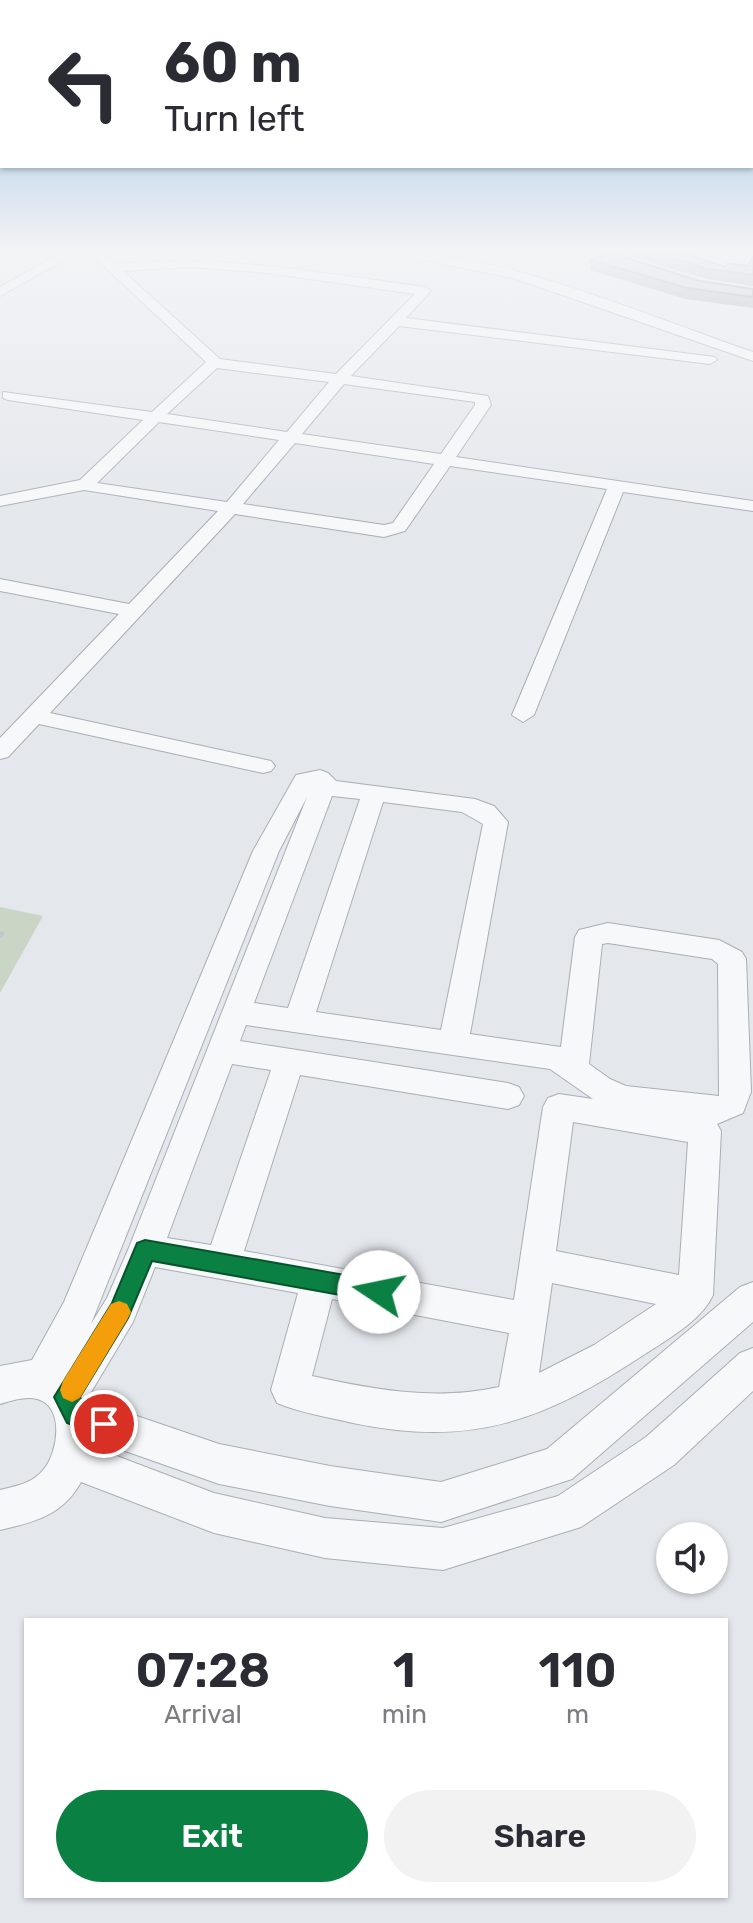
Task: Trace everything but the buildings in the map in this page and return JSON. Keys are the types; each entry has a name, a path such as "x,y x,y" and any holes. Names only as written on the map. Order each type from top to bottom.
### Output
{"street":[{"path":"193,342 216,363"},
{"path":"0,752 230,509 375,342"},
{"path":"563,342 710,360"},
{"path":"709,342 753,357"},
{"path":"0,501 86,484 208,366 216,363 483,399 483,405 399,527 366,530 86,484"},
{"path":"8,395 753,506"},
{"path":"523,715 617,486"},
{"path":"0,585 132,611"},
{"path":"34,716 263,766"},
{"path":"61,1398 120,1310 145,1250 220,1027 266,851 304,780 320,778 324,781 323,787 466,805 485,812 496,822 453,1043"},
{"path":"298,1021 374,793"},
{"path":"220,1027 298,1021 557,1058 574,1067 590,1084 614,1095 719,1111 732,1104 736,1092 732,959 719,950 608,933 589,937 574,1067"},
{"path":"220,1027 289,1061 508,1096"},
{"path":"4,1514 48,1492 63,1477 73,1459 77,1444 61,1398 54,1361 220,1027"},
{"path":"223,1262 289,1061"},
{"path":"516,1401 559,1107 705,1131 695,1295"},
{"path":"145,1250 529,1320"},
{"path":"538,1264 695,1295"},
{"path":"319,1280 290,1390 387,1411 437,1415 482,1410 516,1401 616,1353 695,1295"},
{"path":"0,1385 23,1380 219,1464 330,1486 441,1502 558,1465 753,1299"},
{"path":"73,1459 214,1513 325,1538 443,1549 567,1513 660,1451 753,1366"}],"path":[{"path":"0,937 5,928"}],"green space":[{"path":"0,907 43,916 0,993"}],"slow traffic":[{"path":"72,1390 119,1312"}],"route":[{"path":"104,1424 76,1414 66,1397 80,1380 120,1310 145,1250 379,1292"}]}
